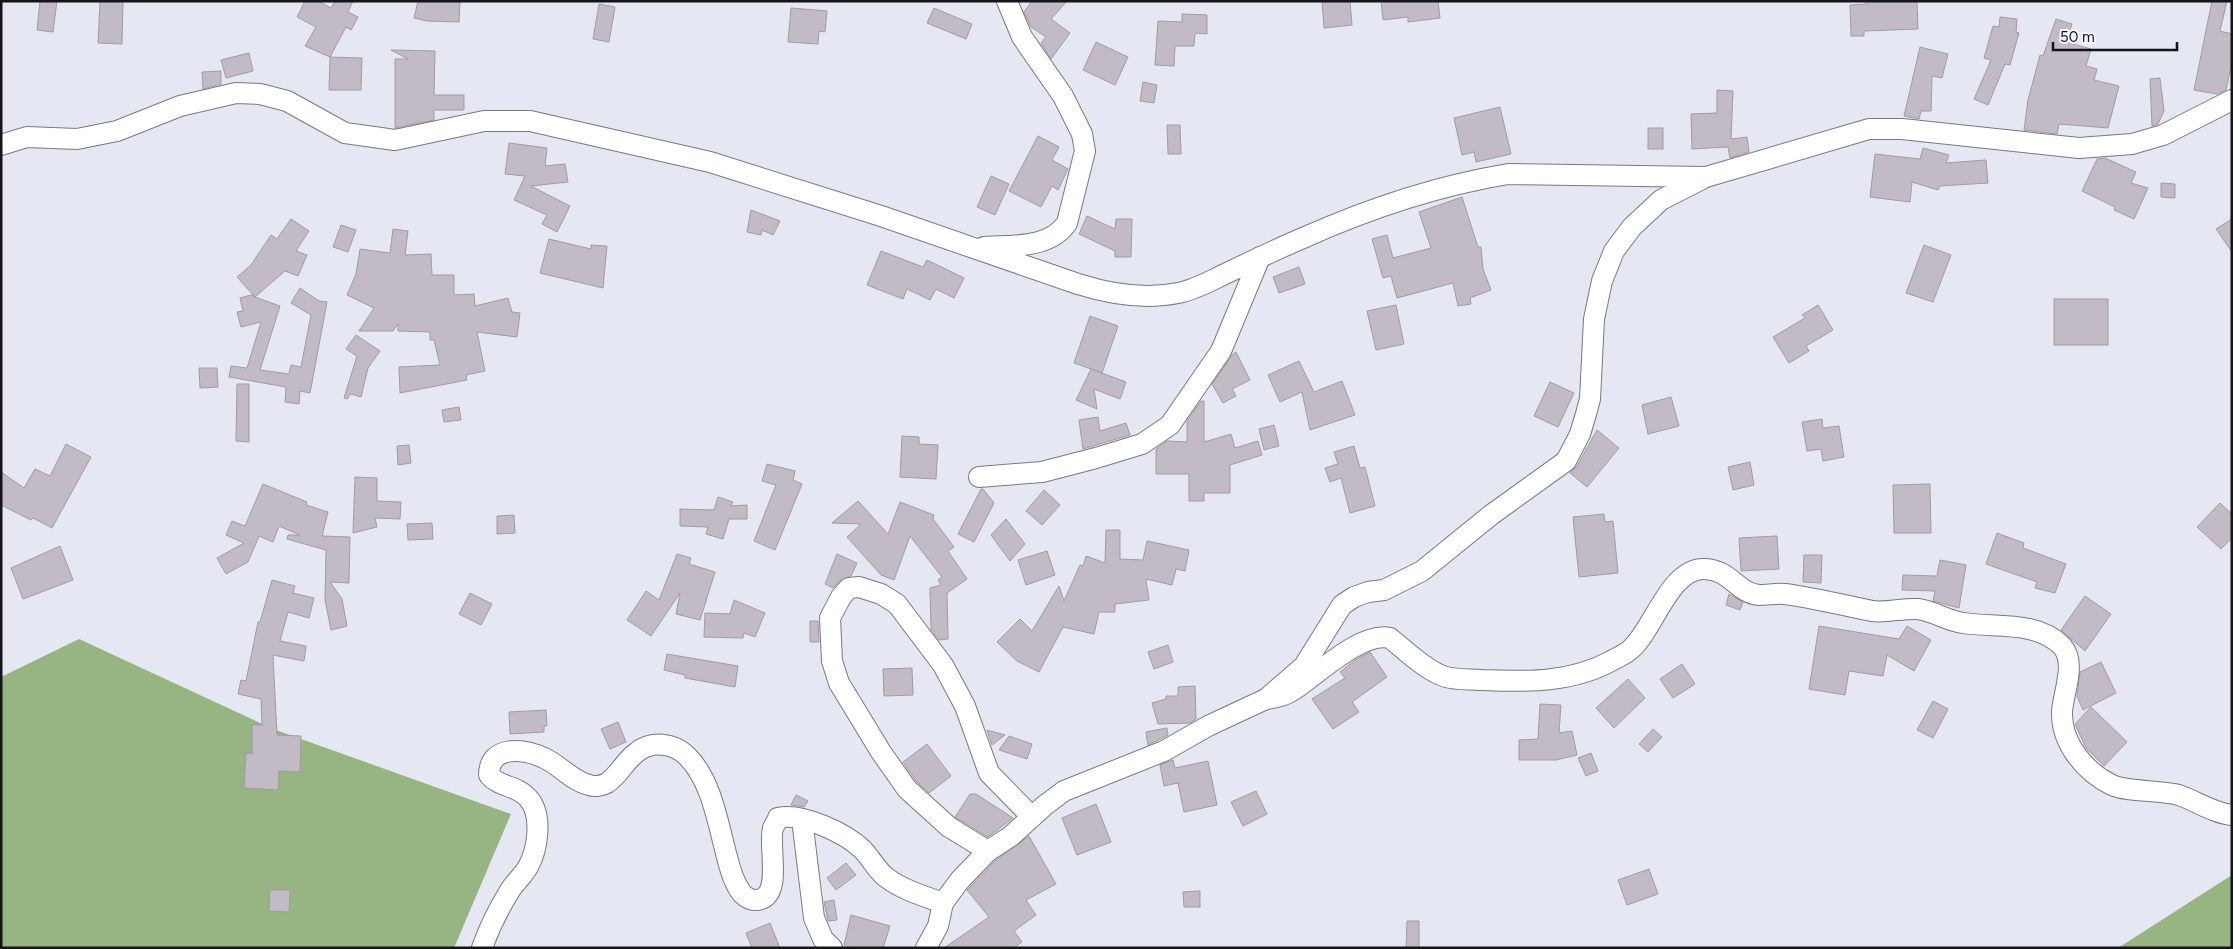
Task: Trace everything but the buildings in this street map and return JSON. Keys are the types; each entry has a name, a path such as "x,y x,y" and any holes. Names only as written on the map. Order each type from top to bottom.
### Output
{"street":[{"path":"975,248 1038,243 1060,233 1068,223 1085,150 1082,134 1073,114 1045,68 1022,37 1008,1"},
{"path":"1,146 27,137 77,139 118,131 180,106 236,93 260,94 287,101 345,133 395,140 484,121 530,121 710,162 881,216 1094,289 1129,296 1179,293 1386,204 1477,179 1518,174 1706,177"},
{"path":"1266,699 1304,666 1342,606 1354,597 1368,592 1384,590 1422,571 1492,515 1566,461 1580,434 1590,399 1594,320 1602,281 1614,251 1632,227 1661,200 1706,177 1869,129 1902,129 2080,148 2132,144 2163,135 2232,100"},
{"path":"979,478 1042,472 1096,458 1142,444 1170,425 1221,350 1260,257"},
{"path":"926,948 938,926 943,903 960,880 988,851 1011,836 1064,792 1164,750 1208,726 1266,699 1290,692 1361,644 1383,637 1390,638 1436,672 1446,677 1508,681 1556,679 1593,671 1630,650 1646,630 1682,575 1697,569 1722,571 1747,592 1757,595 1782,594 1831,601 1875,611 1920,609 1957,622 2030,629 2062,646 2066,654 2068,663 2062,712 2064,732 2069,746 2093,772 2113,786 2178,795 2232,815"},
{"path":"988,851 949,827 908,789 881,752 839,683 832,661 830,618 841,597 849,588 859,586 881,594 897,604 942,664 965,706 989,773 1032,817"},
{"path":"482,948 490,927 510,890 528,867 539,828 534,806 528,796 496,783 489,775 489,766 497,755 505,751 517,750 543,757 562,768 573,778 588,785 599,786 607,783 636,752 648,746 671,745 687,756 702,778 731,871 741,893 750,899 759,900 766,897 772,886 773,827 778,818 787,816 802,819 844,835 862,850 886,878 909,890 943,903"},
{"path":"802,819 814,918 823,939 832,948"}],"green space":[{"path":"79,639 273,729 511,814 454,948 1,948 1,677"},
{"path":"2232,875 2232,948 2118,948"}]}
